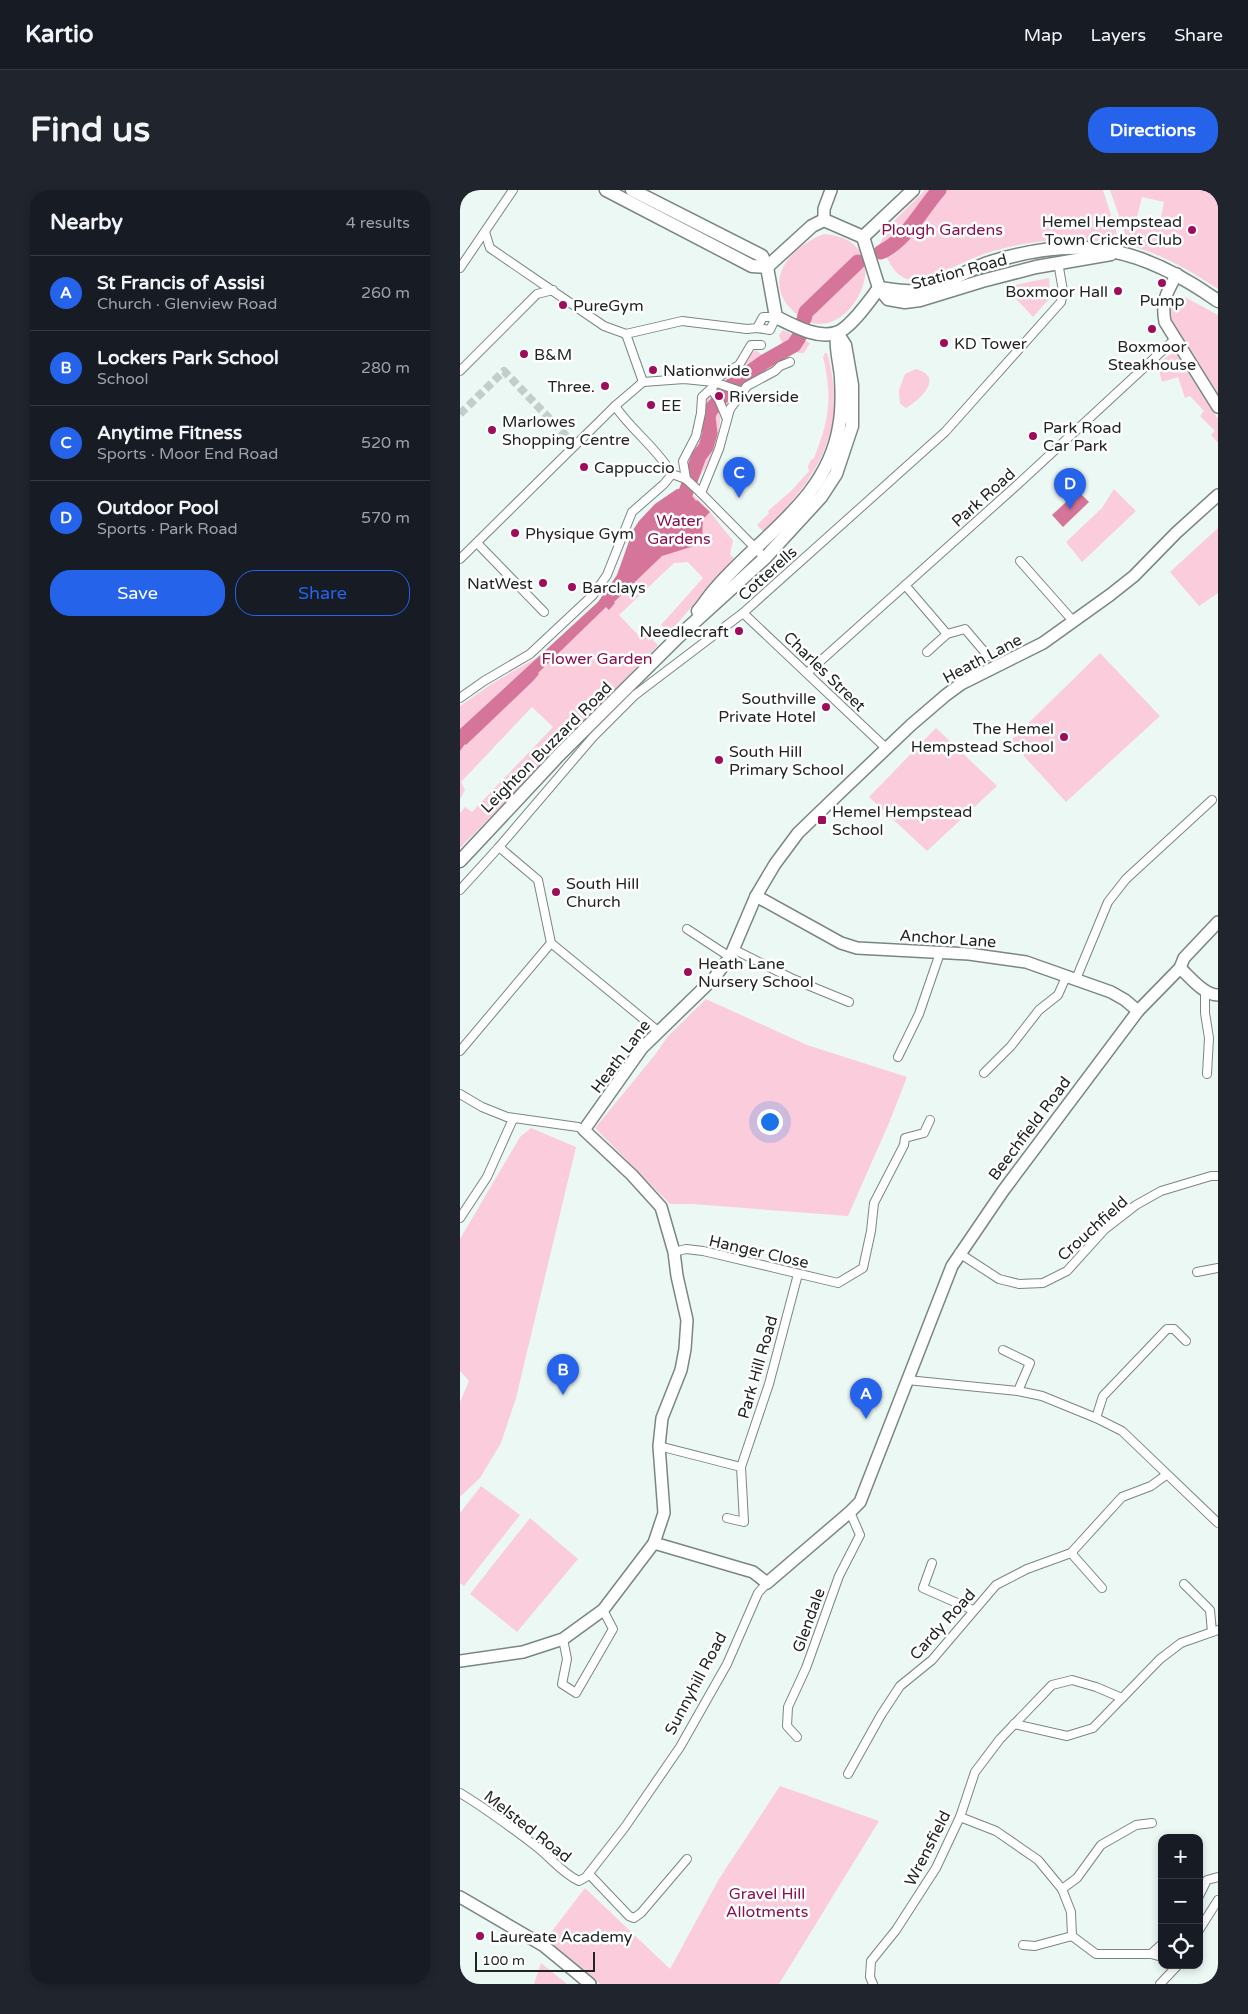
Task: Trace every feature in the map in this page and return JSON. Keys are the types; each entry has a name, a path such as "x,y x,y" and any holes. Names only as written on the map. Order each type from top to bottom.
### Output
{"main road":[{"path":"606,190 752,266 767,267 812,226 824,220 863,237 879,288 859,313 837,333 810,332 776,316 767,267 762,256 632,190"},
{"path":"620,190 648,205 663,220"},
{"path":"863,237 913,190"},
{"name":"Station Road","path":"879,288 914,291 927,289 991,262 1073,247 1118,252 1143,258 1177,274 1218,301"},
{"path":"1056,249 1058,262"},
{"name":"Station Road","path":"879,288 888,299 905,302 920,300 982,281 1058,262 1118,252"},
{"name":"Leighton Buzzard Road","path":"678,637 718,586 802,503 824,472 832,454 839,426 842,396 841,377 835,346 837,333"},
{"name":"Leighton Buzzard Road","path":"460,860 559,755 678,637 765,558 822,497 836,474 852,426 852,385 845,345 837,333"}],"street":[{"path":"460,268 513,190"},
{"path":"824,220 824,209 831,190"},
{"path":"485,232 490,248 604,326 626,334 682,322 770,330 776,316 763,317 757,328"},
{"path":"473,250 490,248"},
{"name":"Cotterells","path":"460,890 593,737 635,694 743,613 945,432 1061,302 1063,292 1058,262"},
{"path":"1177,274 1164,299 1162,309 1165,322 1218,407"},
{"path":"534,277 537,294"},
{"path":"460,371 537,294 553,290"},
{"path":"626,334 643,382"},
{"name":"Park Road","path":"807,673 1016,486 1175,338"},
{"path":"686,479 683,461 696,436 702,397 715,380 739,365 751,344 761,345"},
{"path":"701,493 719,449 730,409 747,386 790,362"},
{"path":"460,559 573,442 643,382 684,379 743,392"},
{"path":"713,385 727,418"},
{"path":"615,406 625,421 663,458 672,474 686,479 765,558"},
{"path":"460,698 484,681 530,654 593,595 607,575 632,512 664,484 672,474"},
{"name":"Heath Lane","path":"584,1130 642,1048 714,978 731,953 756,896 775,864 798,833 911,725 961,684 1032,649 1074,622 1134,576 1176,533 1218,495"},
{"path":"477,542 544,612"},
{"path":"1020,560 1074,622"},
{"path":"905,586 947,634"},
{"name":"Charles Street","path":"743,613 887,749"},
{"path":"927,652 947,634 965,629 988,656"},
{"path":"984,1073 1011,1046 1039,1010 1058,995 1071,978 1108,902 1126,879 1212,800"},
{"path":"499,847 538,880 552,943 658,1031"},
{"name":"Anchor Lane","path":"756,896 841,943 857,948 990,956 1026,962 1111,992 1125,1000 1138,1011"},
{"name":"Beechfield Road","path":"850,1512 860,1502 952,1266 960,1253 1003,1191 1138,1011 1180,968 1184,958 1218,922"},
{"path":"687,930 731,953 849,1002"},
{"path":"460,1051 552,943"},
{"path":"898,1056 919,1014 940,953"},
{"path":"1180,968 1205,991 1218,995"},
{"path":"1205,991 1205,1014 1209,1038 1207,1074"},
{"path":"460,1094 482,1107 513,1119 578,1127 584,1130 632,1175 661,1207 674,1252 677,1276 687,1320 686,1349 681,1370 662,1418 659,1446 664,1513 654,1543 602,1610 563,1639 523,1652 460,1661"},
{"path":"460,1218 487,1178 513,1119"},
{"name":"Hanger Close","path":"674,1252 686,1249 703,1251 838,1284 863,1268 871,1231 874,1203 904,1144 905,1138 924,1133 930,1120"},
{"name":"Crouchfield","path":"960,1253 999,1279 1019,1284 1043,1283 1068,1270 1106,1230 1136,1205 1161,1191 1211,1176 1218,1176"},
{"path":"1197,1272 1218,1268"},
{"name":"Park Hill Road","path":"727,1518 744,1522 741,1467 769,1384 798,1274"},
{"path":"1096,1418 1103,1396 1167,1329 1174,1329 1186,1341"},
{"path":"1003,1350 1030,1362 1018,1391"},
{"path":"907,1380 1018,1391 1042,1396 1096,1418 1122,1432 1218,1523"},
{"path":"659,1446 741,1467"},
{"name":"Cardy Road","path":"848,1774 881,1715 900,1686 932,1660 996,1585 1027,1569 1071,1553 1122,1497 1151,1486 1166,1475"},
{"name":"Sunnyhill Road","path":"579,1881 589,1874 625,1827 680,1747 727,1664 758,1593 767,1583 850,1512"},
{"name":"Glendale","path":"797,1737 786,1726 788,1706 806,1668 839,1576 860,1535 850,1512"},
{"path":"654,1543 753,1572 767,1583"},
{"path":"1071,1553 1102,1588"},
{"path":"932,1563 922,1588 973,1610"},
{"path":"1014,1724 1067,1736 1092,1728 1160,1659 1181,1643 1215,1631 1210,1610 1184,1584"},
{"path":"563,1639 567,1659 562,1684 576,1693 613,1629 602,1610"},
{"name":"Wrensfield","path":"873,1984 870,1977 871,1961 896,1930 936,1868 960,1817 975,1772 1014,1724 1052,1685 1072,1680 1096,1687 1122,1698"},
{"name":"Melsted Road","path":"460,1793 538,1848 569,1876 579,1881"},
{"path":"960,1817 996,1831 1038,1860 1062,1889 1071,1912 1072,1936"},
{"path":"1062,1889 1077,1878 1101,1845 1136,1825 1152,1823"},
{"path":"589,1874 629,1916 634,1918 641,1913 687,1859"},
{"path":"1203,1888 1207,1880 1218,1877"},
{"path":"460,1897 544,1946 590,1984"},
{"path":"1203,1924 1218,1900"},
{"path":"1023,1945 1035,1946 1072,1936"},
{"path":"1072,1936 1096,1954 1150,1954 1158,1956"},
{"path":"1150,1954 1158,1947"},
{"path":"1162,1983 1173,1969"}],"green space":[{"name":"Plough Gardens","path":"925,190 1103,190 1118,237 1112,243 1060,240 1017,245 978,256 935,275 915,280 907,279 898,274 894,269 880,243 889,226"},
{"path":"1110,190 1218,190 1218,289 1175,263 1129,245","holes":["1142,197 1164,202 1159,226 1136,221"]},
{"path":"824,234 847,240 860,252 865,268 863,285 855,301 844,315 829,323 813,323 797,315 786,303 780,292 779,281 787,261 795,252"},
{"path":"1049,278 1050,298 1033,317 1005,287"},
{"path":"1181,295 1218,315 1218,395 1192,358 1172,322 1171,309 1174,302"},
{"path":"783,330 810,343 804,353 792,351 785,346 779,335"},
{"path":"756,350 775,366 743,382 735,393 721,414 718,438 709,463 699,477 687,464 699,435 706,399 715,388 740,369 749,354"},
{"path":"1175,351 1218,419 1218,443 1211,435 1215,431 1200,416 1204,411 1190,396 1185,398 1178,377 1162,382 1157,364"},
{"path":"827,353 829,359 834,399 831,430 826,447 799,492 764,532 757,525 769,513 768,511 791,491 809,471 808,466 814,458 819,444 826,420 829,397 823,357"},
{"path":"916,369 929,377 929,383 918,400 906,408 900,404 899,390 905,374"},
{"name":"Water Gardens","path":"677,489 685,490 700,501 715,518 733,540 730,555 734,558 669,633 661,625 703,578 688,562 674,563 619,615 641,638 648,635 658,645 460,848 460,813 465,807 472,812 553,727 532,707 461,782 465,790 460,799 460,706 493,683 543,654 598,602 614,581 639,521 655,504"},
{"path":"1114,489 1136,511 1082,562 1066,542 1102,508"},
{"path":"1218,528 1218,593 1199,606 1170,572"},
{"path":"1100,653 1160,716 1066,802 1010,741"},
{"path":"936,728 997,786 927,851 869,797"},
{"path":"706,999 807,1045 907,1077 848,1216 670,1204 595,1128 668,1036"},
{"path":"531,1128 576,1147 516,1398 501,1443 480,1478 460,1497 460,1402 469,1381 460,1371 460,1239 520,1137"},
{"path":"481,1486 520,1515 464,1586 460,1583 460,1513"},
{"path":"530,1518 578,1559 517,1632 470,1594"},
{"name":"Gravel Hill Allotments","path":"780,1786 879,1821 779,1984 600,1984 546,1939 585,1888 670,1969 719,1879"},
{"path":"541,1963 567,1984 534,1984"}],"shaded area":[{"name":"Water Gardens","path":"677,489 689,492 696,501 710,512 703,519 702,539 691,547 662,556 614,602 609,610 606,607 460,751 460,729 598,602 617,575 633,530 639,521 655,504"},
{"path":"1078,491 1089,502 1063,527 1052,515"}],"waterway":[{"path":"881,252 906,233 939,190"},
{"path":"804,319 806,312 858,262"},
{"path":"675,506 686,492 699,456 706,447 710,433 708,417 710,411 732,385 764,362 794,345 799,337"}],"tunnel":[{"path":"460,414 504,371 570,440"}],"place":[{"name":"Hemel Hempstead Town Cricket Club","path":"1192,230"},
{"name":"Pump","path":"1162,283"},
{"name":"Boxmoor Hall","path":"1118,291"},
{"name":"PureGym","path":"563,305"},
{"name":"Boxmoor Steakhouse","path":"1152,329"},
{"name":"KD Tower","path":"944,343"},
{"name":"B&M","path":"524,354"},
{"name":"Nationwide","path":"653,370"},
{"name":"Three.","path":"605,386"},
{"name":"Riverside","path":"719,396"},
{"name":"EE","path":"651,405"},
{"name":"Marlowes Shopping Centre","path":"492,430"},
{"name":"Park Road Car Park","path":"1033,436"},
{"name":"Cappuccio","path":"584,467"},
{"name":"Anytime Fitness","path":"739,498"},
{"name":"Outdoor Pool","path":"1070,509"},
{"name":"Physique Gym","path":"515,533"},
{"name":"NatWest","path":"543,583"},
{"name":"Barclays","path":"572,587"},
{"name":"Needlecraft","path":"739,631"},
{"name":"Southville Private Hotel","path":"826,707"},
{"name":"The Hemel Hempstead School","path":"1064,737"},
{"name":"South Hill Primary School","path":"719,760"},
{"name":"Hemel Hempstead School","path":"822,820"},
{"name":"South Hill Church","path":"556,892"},
{"name":"Heath Lane Nursery School","path":"688,972"},
{"name":"Lockers Park School","path":"563,1395"},
{"name":"St Francis of Assisi","path":"866,1419"},
{"name":"Laureate Academy","path":"480,1936"}],"park label":[{"name":"Flower Garden","path":"597,658"}]}
